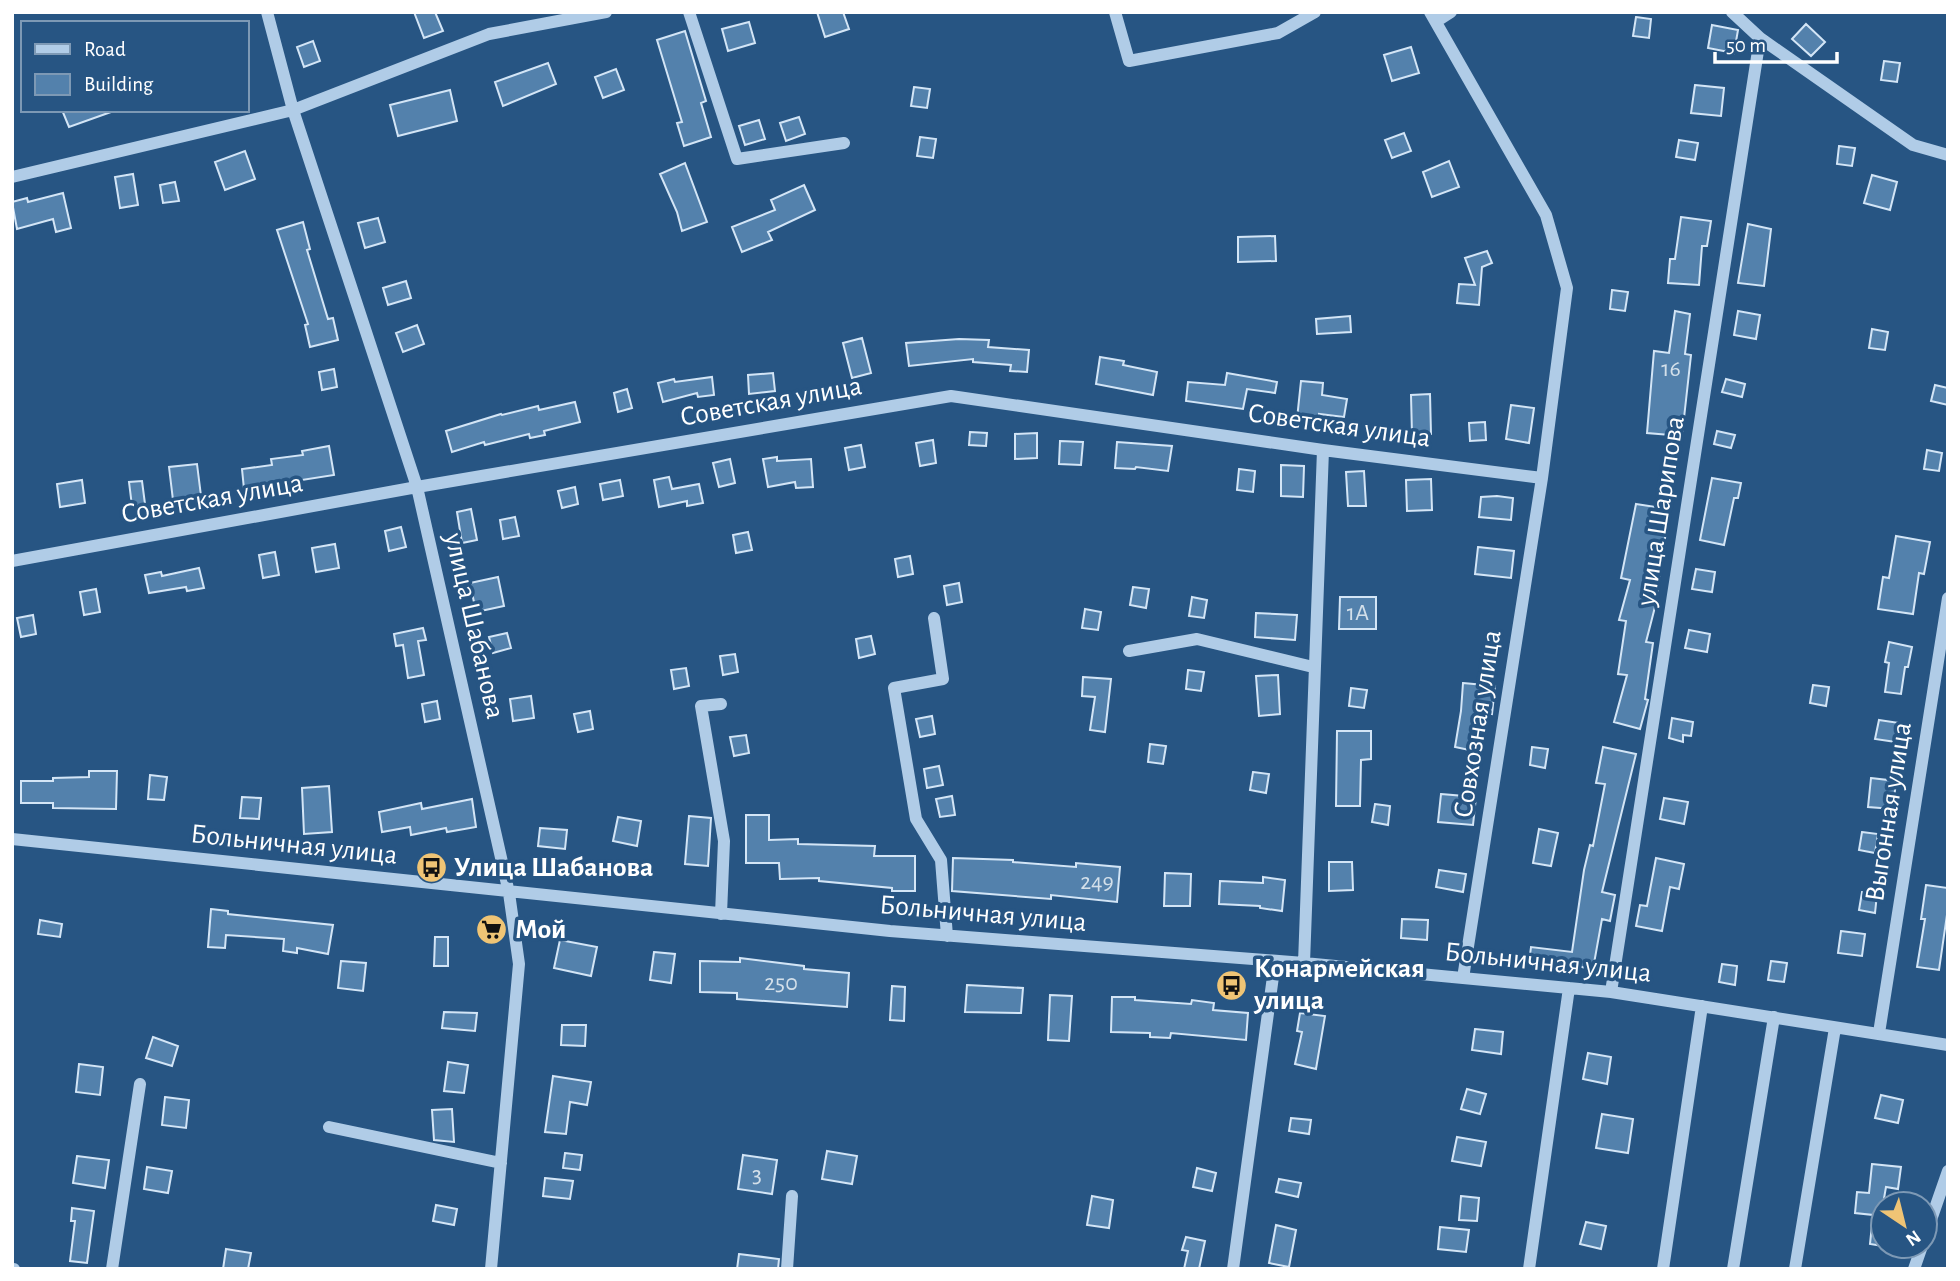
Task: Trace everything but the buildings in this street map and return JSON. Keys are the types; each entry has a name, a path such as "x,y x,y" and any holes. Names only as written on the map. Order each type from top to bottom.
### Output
{"street":[{"name":"улица Шабанова","path":"267,12 293,110 417,487 509,892 519,964 491,1269"},
{"path":"12,177 293,110 489,34 606,12"},
{"path":"689,12 737,159 844,143"},
{"path":"1115,12 1129,61 1278,33 1315,12"},
{"path":"1451,12 1433,17 1546,215 1567,288 1542,478"},
{"path":"1732,12 1760,38 1913,145 1948,155"},
{"name":"улица Шарипова","path":"1611,992 1760,38"},
{"name":"Советская улица","path":"12,561 417,487 951,396 1323,450 1542,478"},
{"path":"1304,963 1323,450"},
{"name":"Совхозная улица","path":"1463,978 1542,478"},
{"name":"Выгонная улица","path":"1879,1033 1948,598"},
{"path":"934,618 943,679 894,688 916,819 941,860 947,936"},
{"path":"1129,651 1197,639 1313,667"},
{"path":"721,704 701,706 724,841 721,914"},
{"name":"Больничная улица","path":"12,839 947,936 1304,963 1611,992 1948,1045"},
{"path":"1233,1269 1275,962"},
{"path":"1529,1269 1569,988"},
{"path":"1663,1269 1702,1006"},
{"path":"1733,1269 1774,1017"},
{"path":"1795,1269 1835,1027"},
{"path":"112,1269 140,1084"},
{"path":"329,1127 500,1163"},
{"path":"1939,1197 1948,1171"},
{"path":"786,1269 792,1196"}],"place":[{"name":"Улица Шабанова","path":"431,868"},
{"name":"Мой","path":"492,930"},
{"name":"Конармейская улица","path":"1231,985"}]}
